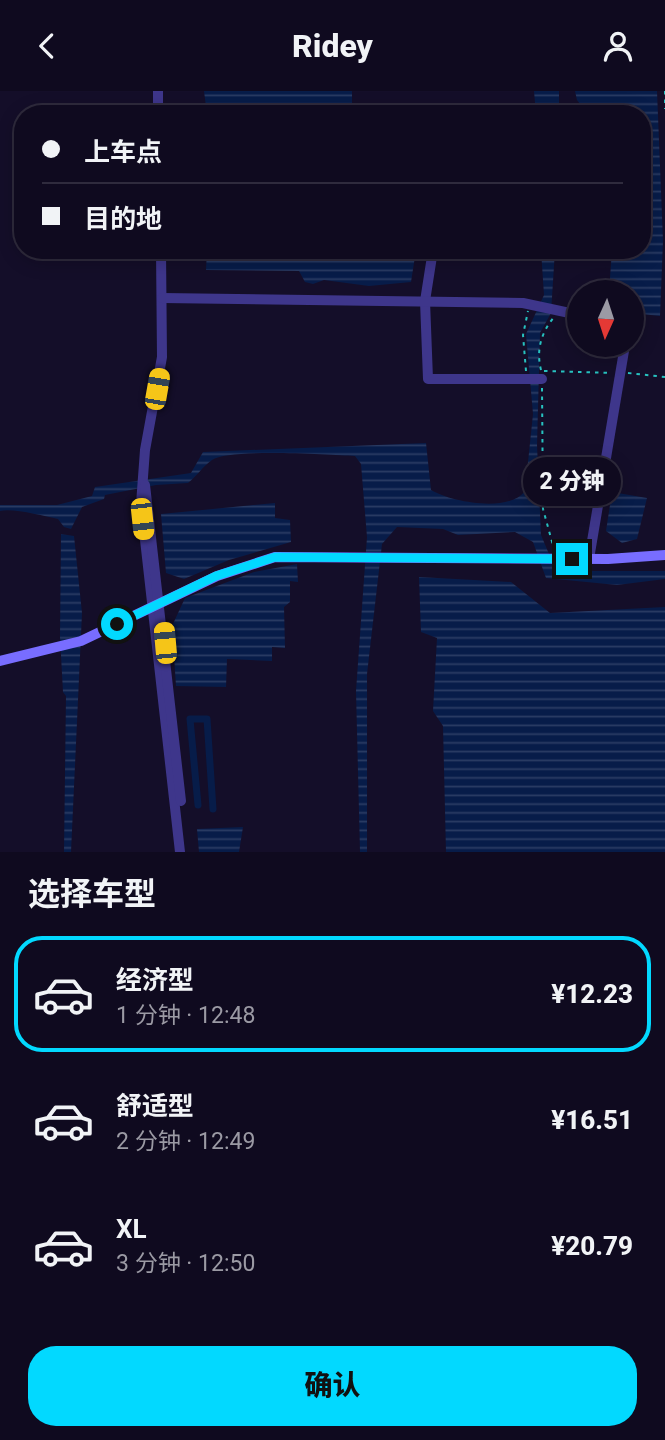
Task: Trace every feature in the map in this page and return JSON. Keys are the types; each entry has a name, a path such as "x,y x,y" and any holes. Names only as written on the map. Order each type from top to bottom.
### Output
{"main road":[{"path":"0,661 81,641 216,576 275,557 589,559 665,555"}],"street":[{"path":"161,259 162,357 143,478 142,512 187,852"},
{"path":"432,259 425,301 428,379 527,379 542,375"},
{"path":"162,298 523,303 567,312"},
{"path":"589,559 623,357"},
{"path":"156,606 180,852"}],"path":[{"path":"665,91 665,109"},
{"path":"527,379 523,335 528,309"},
{"path":"556,314 543,330 538,357 542,375 543,509 551,544 560,559"},
{"path":"542,375 620,373 665,377"}],"water":[{"path":"204,91 352,91 352,105 206,105"},
{"path":"534,91 559,91 559,105 535,105"},
{"path":"575,91 657,91 663,241 660,316 644,314 644,280 610,280 611,259 651,259 651,105 581,105"},
{"path":"207,259 415,259 411,282 369,286 324,280 313,284 305,282 299,271 206,270"},
{"path":"542,259 554,259 551,313 540,333 537,445 541,535 554,566 588,571 665,571 665,579 617,585 546,578 533,542 515,532 458,535 443,529 397,527 382,544 367,674 367,852 360,852 356,691 367,537 361,464 355,456 281,453 222,456 209,462 188,483 156,485 105,495 104,499 82,507 71,529 64,527 58,519 21,511 0,511 0,505 57,505 92,496 95,487 191,473 203,452 426,443 431,490 452,498 480,503 494,504 517,498 525,491 533,414 526,334 544,295"},
{"path":"612,492 647,498 637,539 622,543 606,531"},
{"path":"275,503 275,518 290,520 291,542 229,560 184,579 166,573 161,514"},
{"path":"61,534 74,536 82,613 71,852 64,852 66,696 63,692 60,637"},
{"path":"297,564 298,582 290,581 290,602 284,607 285,648 272,647 272,661 227,659 226,687 176,686 172,626 185,598 254,572"},
{"path":"419,577 511,582 550,613 665,607 665,852 446,852 443,726 433,711 437,638 421,632"},
{"path":"243,827 239,852 199,852 197,829"}],"waterway":[{"path":"198,805 190,719 207,719 213,809"}],"route":[{"path":"117,624 216,576 275,557 572,559"}]}
